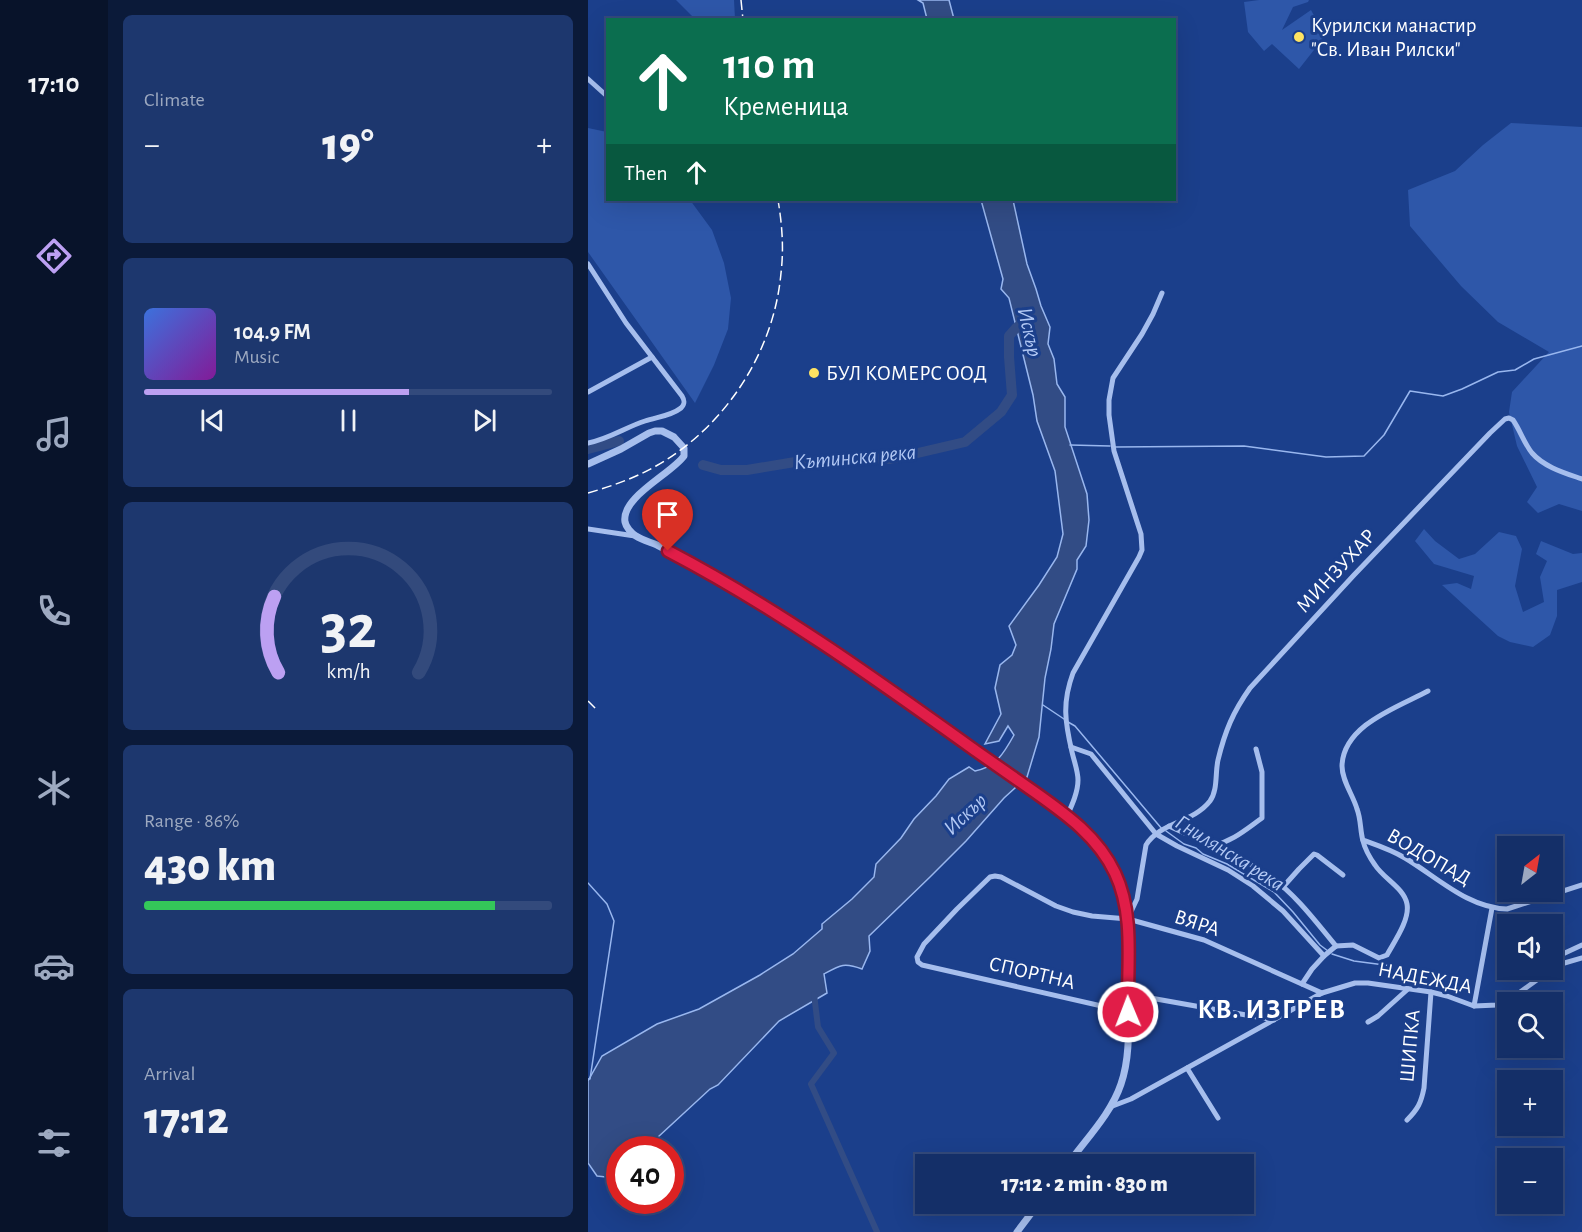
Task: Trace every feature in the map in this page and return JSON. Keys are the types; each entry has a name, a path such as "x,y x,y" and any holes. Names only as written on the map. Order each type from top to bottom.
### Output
{"street":[{"path":"588,79 606,95"},
{"path":"588,443 645,421 669,415 684,405 682,396 626,323 589,268"},
{"path":"1067,816 1078,779 1065,718 1068,688 1073,673 1142,549 1141,534 1114,451 1109,400 1113,378 1142,334 1162,292"},
{"path":"588,392 652,357"},
{"name":"МИНЗУХАР","path":"1157,833 1200,810 1212,798 1227,729 1236,708 1250,688 1354,575 1500,423 1509,418 1513,420 1532,453 1554,469 1582,478"},
{"path":"588,464 655,431 669,433 684,448 682,459 644,490 629,506 625,523 628,530 635,536"},
{"path":"588,530 635,536 656,544 771,610 942,726 1067,816 1089,835 1106,857 1119,884 1128,920 1128,1041 1121,1086 1110,1107 1075,1154"},
{"path":"1302,984 1312,969 1334,947 1353,945 1379,958 1387,955 1400,932 1406,917 1407,904 1400,892 1369,856 1363,840 1359,814 1342,767 1344,753 1362,727 1428,691"},
{"path":"1071,747 1091,754 1157,833 1176,846 1228,870 1253,886 1283,911 1325,955"},
{"path":"1212,846 1233,839 1262,818 1262,772 1256,749"},
{"path":"1167,826 1263,872 1294,898 1334,947"},
{"path":"1128,920 1137,899 1146,845 1149,839 1157,833"},
{"name":"ВОДОПАД","path":"1363,840 1404,857 1470,900 1492,908 1507,909 1582,885"},
{"path":"1283,887 1314,854 1343,875"},
{"name":"ВЯРА","path":"928,966 918,962 919,951 937,930 990,877 994,876 1073,912 1128,920 1204,940 1322,993"},
{"path":"1474,1006 1492,908"},
{"path":"1563,954 1582,945"},
{"path":"1563,963 1582,958"},
{"name":"СПОРТНА","path":"928,966 1128,1012"},
{"path":"1528,986 1533,980"},
{"path":"1528,986 1536,980"},
{"name":"НАДЕЖДА","path":"1110,1107 1131,1099 1322,993 1355,983 1431,992 1474,1006 1505,1003 1528,986"},
{"path":"1368,1022 1378,1016 1408,988"},
{"name":"ШИПКА","path":"1407,1120 1422,1102 1431,992"},
{"path":"1128,994 1274,1020"},
{"path":"1187,1068 1218,1118"},
{"path":"1017,1232 1031,1214"}],"shaded area":[{"path":"676,0 734,0 735,18 694,18"},
{"path":"1309,0 1293,7 1282,30 1311,10 1325,36 1299,69 1272,44 1264,51 1248,32 1244,2"},
{"path":"1511,123 1582,127 1582,511 1559,504 1538,513 1527,502 1537,487 1517,446 1509,412 1512,392 1549,352 1498,322 1461,286 1410,226 1408,190 1455,171"},
{"path":"588,128 606,132 606,201 691,201 712,230 724,263 731,298 728,329 714,365 695,403 588,252"},
{"path":"1424,529 1435,541 1459,559 1475,554 1499,532 1516,536 1522,549 1515,586 1523,612 1544,602 1540,577 1547,561 1536,554 1541,541 1573,554 1582,553 1582,582 1557,590 1557,616 1550,635 1533,647 1510,642 1498,636 1442,585 1457,583 1471,589 1474,576 1434,564 1415,541"}],"water":[{"path":"918,0 949,0 954,18 927,18 923,3"},
{"name":"Искър","path":"981,201 1013,201 1027,264 1050,327 1048,344 1054,359 1057,384 1065,397 1065,427 1087,494 1089,520 1086,546 1077,560 1077,569 1054,624 1045,678 1039,737 1027,777 1004,798 966,841 869,936 870,951 862,969 842,966 824,974 827,993 779,1021 718,1085 710,1089 659,1136 606,1136 606,1177 597,1176 588,1163 588,1081 602,1056 657,1024 699,1009 793,954 822,929 822,924 874,877 876,864 901,838 914,819 949,779 969,767 975,771 994,763 1014,735 1008,726 999,741 985,744 1001,714 995,688 1000,665 1012,655 1016,645 1009,626 1057,557 1063,534 1055,471 1037,421 1033,395 1009,298 1001,289 1003,279"}],"waterway":[{"name":"Кътинска река","path":"703,465 721,470 747,470 801,461 892,459 965,442 1001,412 1012,395 1009,336 1027,320"},
{"path":"1115,447 1244,446 1326,457 1364,456 1384,435 1410,391 1443,396 1498,372 1515,370 1534,359 1582,346"},
{"name":"Кътинска река","path":"588,449 619,441"},
{"path":"1070,445 1110,446"},
{"name":"Гнилянска река","path":"1043,705 1064,719"},
{"name":"Гнилянска река","path":"1068,722 1075,726 1162,829"},
{"name":"Гнилянска река","path":"1166,831 1184,844 1227,864 1274,892 1320,945 1328,951"},
{"path":"588,883 607,904 614,921 590,1079 588,1079"},
{"name":"Гнилянска река","path":"1332,954 1354,961 1392,966"},
{"path":"814,994 818,1027 834,1053 811,1084 877,1232"}],"railway":[{"path":"741,0 743,18"},
{"path":"588,493 640,474 681,450 724,409 742,385 757,358 776,302 782,254 778,201"},
{"path":"588,701 596,709"}],"place":[{"name":"Курилски манастир \"Св. Иван Рилски\"","path":"1299,37"},
{"name":"БУЛ КОМЕРС ООД","path":"814,373"}],"district":[{"name":"КВ. ИЗГРЕВ","path":"1272,1009"}],"route":[{"path":"668,551 755,601 855,665 1082,828 1106,857 1119,884 1124,902 1128,920 1128,1012"}]}
